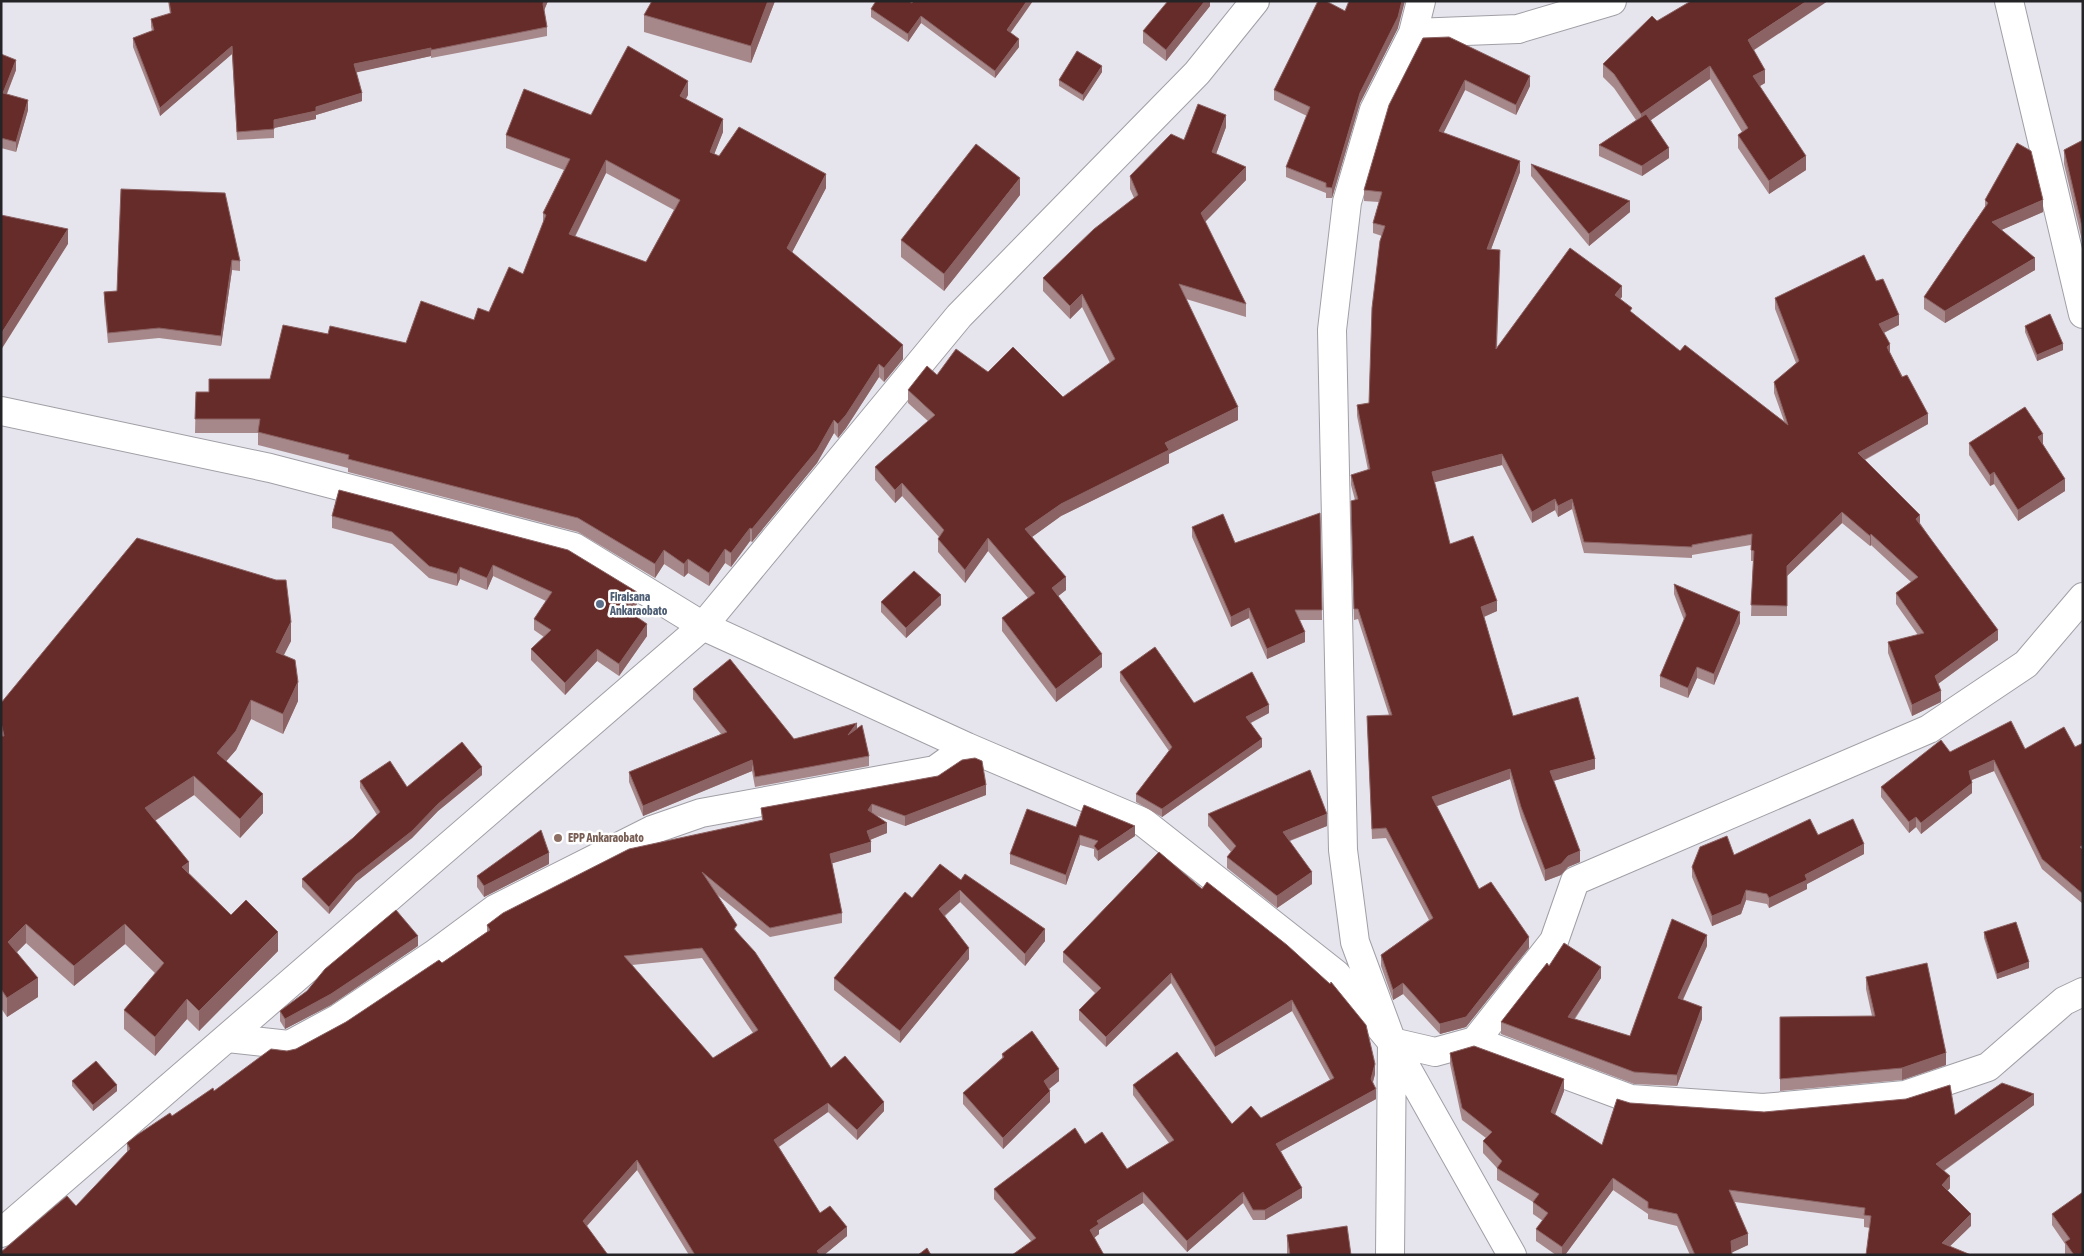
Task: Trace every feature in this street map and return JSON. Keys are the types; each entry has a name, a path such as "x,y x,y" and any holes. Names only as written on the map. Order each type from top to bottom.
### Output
{"street":[{"path":"1,1233 703,626 959,316 1198,73 1255,1"},
{"path":"1421,1 1413,33 1374,110 1347,202 1332,330 1343,850 1354,942 1392,1042 1512,1255"},
{"path":"1413,33 1518,29 1612,1"},
{"path":"2009,1 2083,314"},
{"path":"1,411 270,468 574,547 703,626 967,747 1142,822 1336,974 1392,1042 1435,1052 1475,1041 1631,1099 1763,1108 1904,1095 1988,1067 2064,1001 2083,992"},
{"path":"1475,1041 1554,941 1575,881 1930,729 2026,664 2083,597"},
{"path":"228,1038 289,1045 339,1018 433,955 495,909 652,830 701,813 936,770 967,747"},
{"path":"1390,1255 1392,1042"}],"building":[{"path":"169,1 544,1 547,27 354,64 362,93 316,107 316,111 274,120 274,129 237,132 232,46 160,108 133,38 154,30 151,19 171,13"},
{"path":"652,1 768,1 751,46 644,15"},
{"path":"876,1 909,1 912,3 913,1 1027,1 1007,30 1019,39 995,71 921,16 908,34 871,9"},
{"path":"1168,1 1205,1 1166,50 1143,31"},
{"path":"1318,1 1326,1 1345,11 1349,1 1402,1 1398,17 1360,93 1332,188 1326,187 1326,183 1286,167 1310,107 1274,90"},
{"path":"1691,1 1807,1 1748,40 1765,70 1753,76 1806,156 1769,181 1738,135 1748,128 1710,66 1641,114 1614,74 1603,64 1652,16 1657,21"},
{"path":"1449,37 1530,76 1516,105 1465,80 1439,131 1520,161 1487,249 1500,250 1496,349 1570,248 1622,286 1615,295 1632,308 1630,311 1680,351 1685,345 1788,425 1774,382 1799,361 1775,298 1864,255 1876,281 1883,279 1899,315 1879,324 1890,344 1887,347 1902,377 1907,375 1928,414 1858,453 1920,515 1916,519 1998,630 1935,676 1941,691 1912,705 1888,642 1924,633 1896,593 1918,577 1871,534 1870,536 1842,512 1787,566 1787,606 1751,605 1754,551 1751,550 1752,534 1692,545 1692,547 1584,542 1572,499 1558,506 1555,499 1532,512 1502,454 1432,472 1450,544 1473,536 1497,601 1481,607 1513,716 1578,697 1595,759 1550,771 1580,851 1568,856 1561,864 1545,870 1521,807 1510,769 1432,797 1479,889 1491,882 1529,937 1466,1017 1440,1024 1403,983 1393,990 1381,955 1433,918 1386,828 1372,829 1367,716 1392,715 1358,609 1354,609 1351,501 1358,499 1351,475 1370,469 1357,405 1369,403 1372,308 1380,241 1385,226 1373,223 1382,192 1364,190 1389,105 1423,38"},
{"path":"628,46 688,81 680,96 723,119 710,152 719,156 739,127 826,174 787,248 903,345 884,368 879,364 846,415 838,424 834,420 817,450 731,553 725,549 709,573 688,559 684,564 664,550 655,564 578,518 348,459 349,455 258,432 260,419 195,419 196,392 209,392 209,379 270,379 283,325 328,334 330,326 406,343 421,301 474,320 478,308 489,312 509,267 523,274 546,215 543,213 570,159 506,135 524,89 591,115","holes":["606,160 680,200 646,262 569,234"]},
{"path":"1077,51 1102,66 1083,95 1059,80"},
{"path":"1,54 16,60 3,93 28,100 16,142 1,138"},
{"path":"1198,104 1226,115 1212,152 1246,167 1201,213 1246,304 1179,284 1238,407 1165,443 1169,450 1061,504 1025,529 1066,577 1052,588 1102,654 1056,689 1002,618 1035,593 988,538 965,570 938,539 944,530 902,483 895,490 875,467 935,415 908,390 927,366 937,375 956,349 988,372 1013,347 1063,397 1115,359 1082,294 1070,306 1043,278 1094,229 1138,195 1130,176 1171,134 1184,140"},
{"path":"1646,114 1669,148 1642,166 1599,145"},
{"path":"2083,140 2083,231 2064,150"},
{"path":"2017,143 2031,151 2043,200 1992,222 2035,258 1945,311 1924,297 1988,203 1985,200"},
{"path":"976,144 1020,178 944,274 901,240"},
{"path":"1531,164 1630,201 1589,234"},
{"path":"121,189 225,193 240,261 232,260 221,336 159,328 108,333 104,292 117,291"},
{"path":"1,215 68,229 1,334"},
{"path":"2050,314 2063,344 2037,355 2025,326"},
{"path":"2025,407 2043,434 2038,437 2065,479 2018,510 1994,472 1990,475 1969,443"},
{"path":"339,490 568,550 637,592 625,609 647,624 619,664 597,649 565,683 531,649 551,630 534,619 552,592 493,565 487,578 460,567 457,574 429,566 392,532 332,516"},
{"path":"1320,513 1322,610 1295,610 1305,632 1267,649 1249,608 1231,617 1192,527 1223,514 1235,543"},
{"path":"137,538 276,580 286,580 291,622 276,652 295,660 298,682 283,714 251,700 236,731 217,753 263,794 240,819 194,776 145,808 189,862 182,867 231,915 246,900 278,932 199,1011 187,999 155,1037 124,1010 164,963 125,924 74,966 26,924 8,942 38,978 7,998 1,989 1,736 4,736 1,722 1,703"},
{"path":"914,571 941,595 906,628 881,602"},
{"path":"1674,584 1740,612 1714,674 1697,667 1688,688 1660,676 1686,615"},
{"path":"1155,647 1194,703 1252,672 1269,705 1246,717 1262,739 1162,809 1136,794 1172,747 1120,672"},
{"path":"730,659 794,739 857,723 848,735 862,725 869,756 755,777 752,760 643,806 629,772 727,732 693,689"},
{"path":"2011,721 2025,749 2064,727 2075,747 2083,743 2083,845 2080,847 2083,850 2083,894 2042,859 1994,760 1969,771 1972,783 1921,823 1916,817 1909,822 1881,787 1941,740 1950,752"},
{"path":"462,742 482,767 438,804 412,831 356,875 329,907 302,879 353,838 380,812 360,781 390,761 407,787"},
{"path":"975,758 982,761 986,785 905,816 872,804 868,810 887,823 867,831 871,842 830,854 842,913 770,928 702,872 737,925 734,929 755,952 831,1068 845,1056 884,1102 857,1130 828,1103 774,1140 820,1213 830,1206 847,1227 817,1251 820,1255 695,1255 637,1160 583,1221 608,1255 1,1255 1,1252 67,1196 76,1206 130,1149 127,1143 137,1135 170,1113 172,1116 213,1088 214,1091 271,1049 287,1051 296,1049 346,1022 439,960 442,963 490,930 487,925 503,913 629,849 763,820 761,808 938,776 962,760","holes":["702,948 758,1030 713,1058 624,956"]},
{"path":"1310,770 1327,814 1283,832 1312,872 1277,896 1227,857 1236,846 1208,814"},
{"path":"1084,805 1135,826 1098,851 1094,846 1098,841 1080,835 1066,875 1010,854 1027,809 1076,827"},
{"path":"1810,819 1818,835 1853,819 1864,844 1805,875 1807,880 1769,898 1767,894 1746,890 1741,904 1712,916 1692,867 1700,847 1727,836 1734,855"},
{"path":"541,830 549,853 484,886 477,876"},
{"path":"1159,852 1202,889 1207,882 1287,945 1330,984 1331,982 1366,1025 1375,1064 1371,1079 1376,1089 1276,1144 1302,1188 1265,1210 1253,1210 1243,1192 1187,1241 1143,1192 1097,1221 1099,1224 1090,1230 1104,1255 1012,1255 1036,1238 994,1189 1075,1128 1085,1144 1102,1132 1127,1169 1174,1140 1133,1085 1177,1052 1232,1124 1251,1106 1261,1118 1334,1078 1292,1000 1215,1047 1171,973 1106,1037 1079,1010 1101,988 1063,952"},
{"path":"940,864 961,880 965,874 1045,929 1025,954 960,890 939,909 969,948 900,1031 834,978 905,892 912,898"},
{"path":"396,910 418,936 331,994 285,1019 280,1011 307,991 325,969"},
{"path":"1672,919 1707,935 1678,998 1702,1007 1677,1075 1634,1072 1501,1022 1547,963 1549,966 1564,943 1601,967 1568,1017 1630,1036"},
{"path":"2016,922 2029,962 1997,974 1984,932"},
{"path":"1927,963 1946,1053 1902,1068 1780,1079 1780,1017 1875,1016 1866,977"},
{"path":"1032,1031 1059,1069 1044,1081 1050,1091 1003,1138 963,1093 1004,1057 1002,1054"},
{"path":"1474,1046 1564,1079 1551,1112 1602,1145 1617,1099 1630,1103 1764,1112 1906,1099 1950,1085 1955,1115 2002,1083 2034,1094 1936,1164 1950,1176 1942,1185 1971,1214 1942,1243 1971,1255 1866,1255 1871,1216 1864,1215 1865,1208 1729,1190 1748,1234 1731,1241 1732,1255 1695,1255 1677,1214 1648,1208 1648,1202 1613,1178 1562,1247 1536,1229 1548,1213 1533,1202 1539,1194 1497,1168 1502,1161 1483,1141 1492,1132 1462,1108 1450,1053"},
{"path":"96,1061 117,1085 93,1105 72,1081"},
{"path":"2083,1192 2083,1255 2074,1255 2065,1242 2070,1239 2052,1214"},
{"path":"1347,1226 1351,1255 1290,1255 1287,1235"},
{"path":"927,1248 931,1255 918,1255"}],"place":[{"name":"Firaisana Ankaraobato","path":"600,604"},
{"name":"EPP Ankaraobato","path":"558,838"}]}
